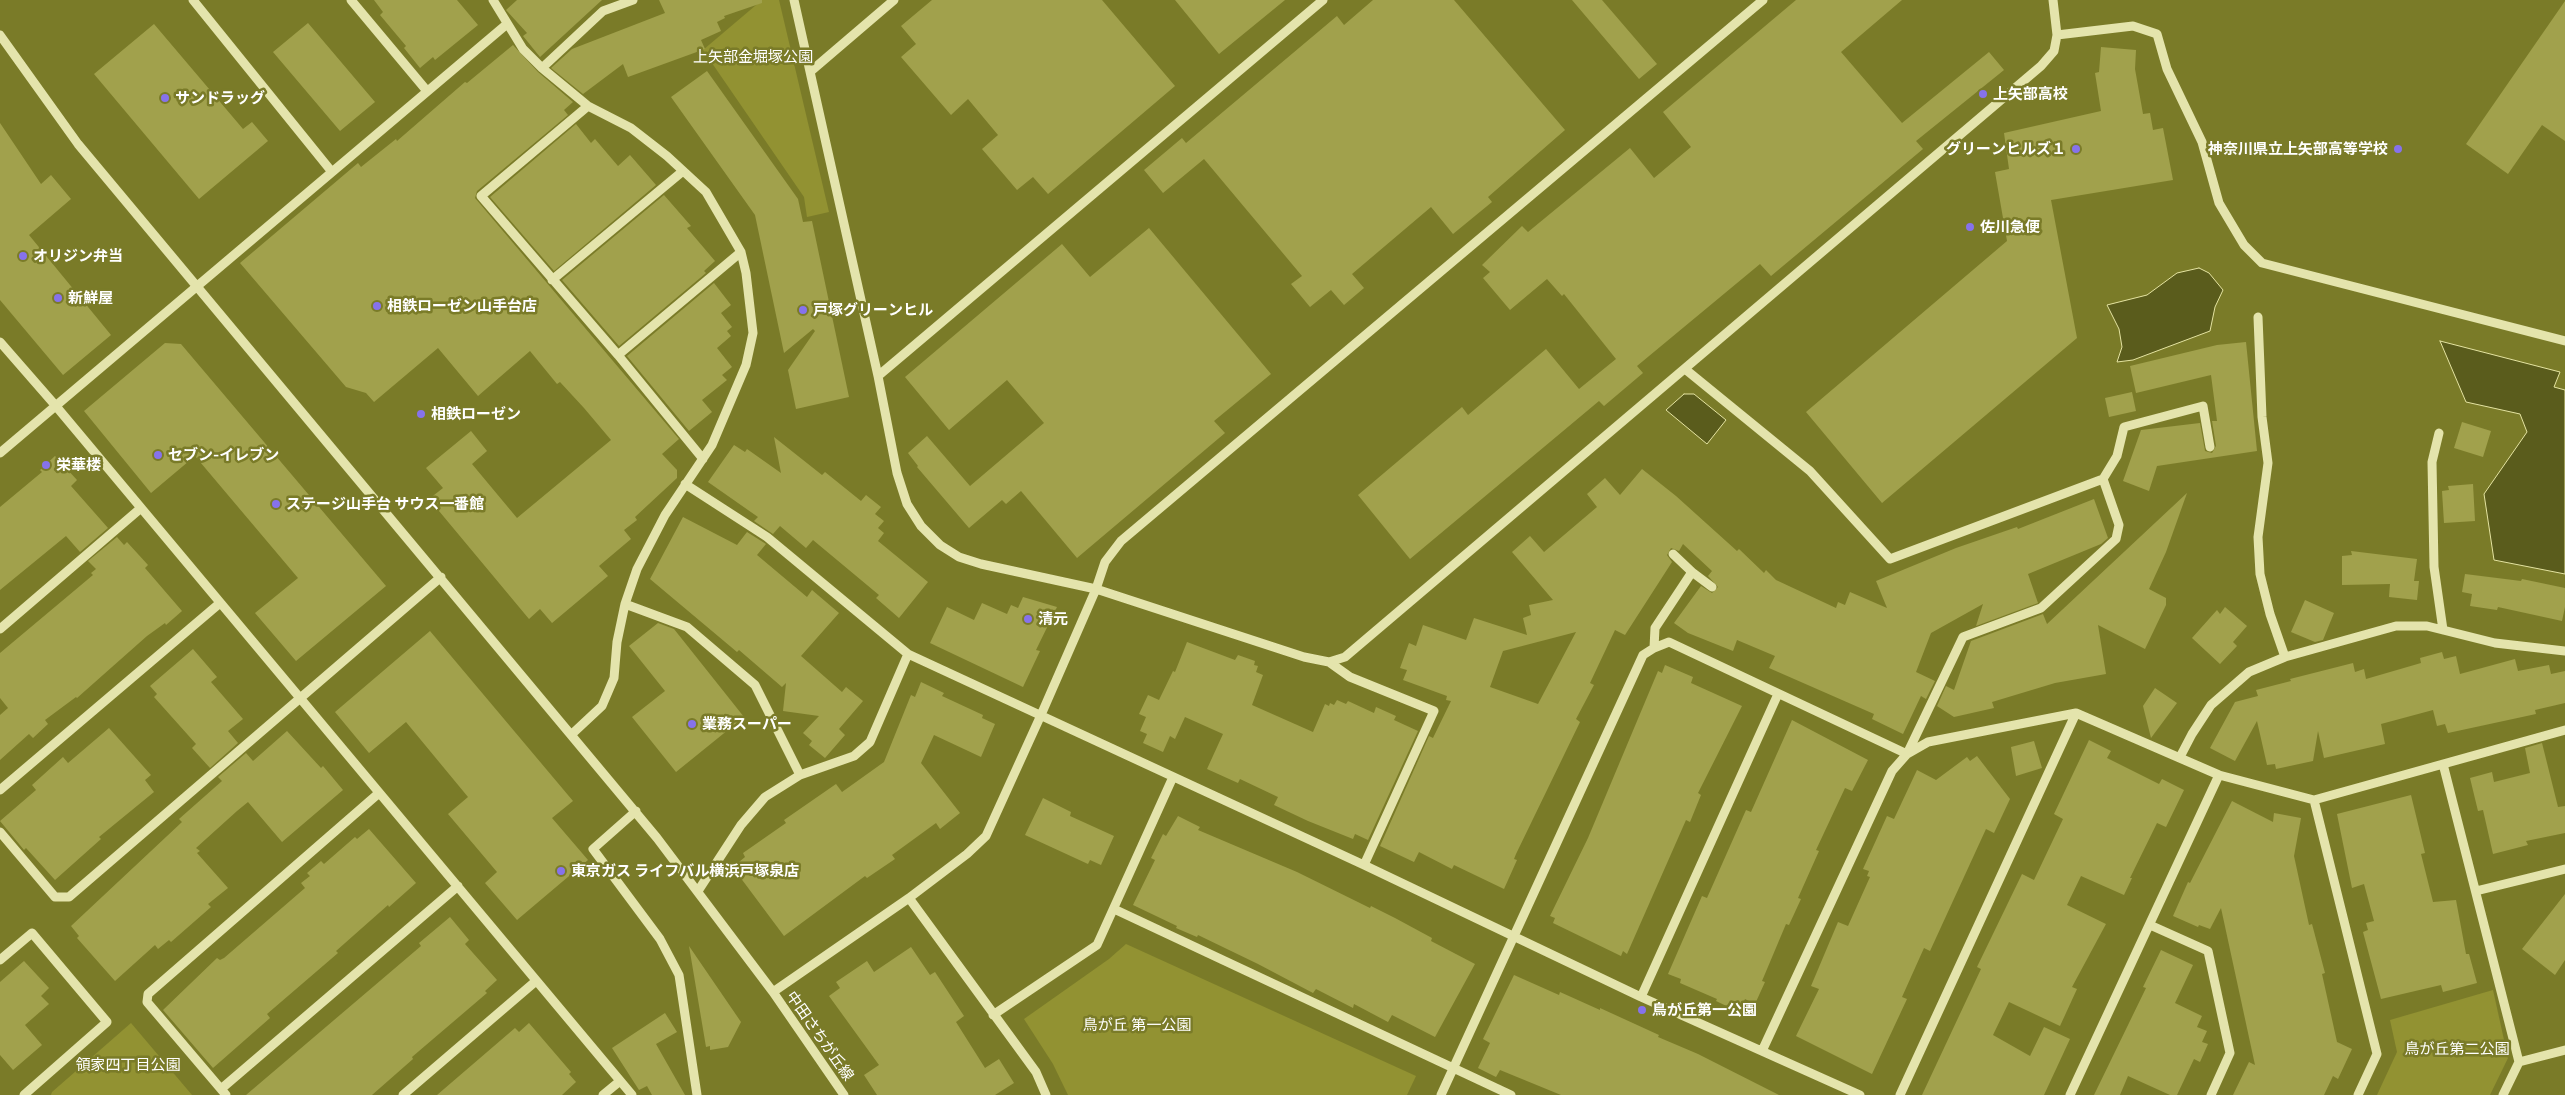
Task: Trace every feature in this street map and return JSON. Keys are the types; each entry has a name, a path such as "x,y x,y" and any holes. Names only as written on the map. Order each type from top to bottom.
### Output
{"street":[{"path":"193,0 332,172"},
{"path":"351,0 427,91"},
{"path":"493,0 523,49 542,68 588,106 631,128 706,192 741,252 746,273 753,333 746,365 712,445 665,515 637,569 625,604 617,642 614,678 602,706 572,734"},
{"path":"542,68 603,11 633,0"},
{"path":"794,0 878,376 897,473 906,504 921,526 940,545 959,557 981,564 1096,589 1304,657 1328,662 1350,677 1434,711 1364,864"},
{"path":"811,71 894,0"},
{"path":"878,376 1323,0"},
{"path":"773,992 909,898 967,854 986,836 1096,589 1105,562 1121,541 1763,0"},
{"path":"1328,662 1345,657 2041,66 2054,51 2058,35 2053,0"},
{"path":"0,453 507,24"},
{"path":"2058,35 2134,26 2157,34 2167,69 2202,142 2219,203 2244,245 2262,262 2565,341"},
{"name":"中田さちが丘線","path":"0,35 78,144 636,812 698,890 773,992 844,1095"},
{"path":"588,106 481,196 618,355 703,459"},
{"path":"552,280 683,171"},
{"path":"618,355 741,252"},
{"path":"2258,317 2262,417 2268,464 2258,537 2260,574 2270,614 2285,658"},
{"path":"0,342 55,405 632,1095"},
{"path":"1685,368 1810,471 1890,559 2103,480 2117,456 2124,427 2203,406 2210,447"},
{"path":"2439,433 2432,462 2434,567 2443,630"},
{"path":"1762,1051 1892,771 1907,754 1963,637 2041,608 2116,540 2119,525 2103,480"},
{"path":"685,484 768,538 908,654 1364,864 1641,997 1860,1095"},
{"path":"0,628 141,508"},
{"path":"1673,554 1712,587"},
{"path":"1654,648 1655,628 1692,572"},
{"path":"0,832 55,896 70,897 441,577"},
{"path":"0,790 220,603"},
{"path":"625,604 687,627 754,685 800,775"},
{"path":"2180,757 2210,705 2249,672 2285,658 2396,626 2427,626 2495,642 2565,651"},
{"path":"1441,1095 1512,936 1526,912 1643,655 1669,642 1907,754"},
{"path":"698,890 741,825 765,797 800,775 854,756 870,742 908,654"},
{"path":"1641,997 1778,694"},
{"path":"1907,754 1928,742 2076,713 2219,775 2314,800 2565,730"},
{"path":"1900,1095 2076,713"},
{"path":"2443,764 2519,1062 2503,1095"},
{"path":"2070,1095 2219,775"},
{"path":"993,1015 1097,945 1173,776"},
{"path":"379,793 148,994 147,1002 223,1092 458,886"},
{"path":"2314,800 2377,1054 2358,1095"},
{"path":"636,812 593,849 660,939 679,975 697,1095"},
{"path":"2476,891 2565,869"},
{"path":"909,898 1036,1072 1046,1095"},
{"path":"1114,909 1511,1095"},
{"path":"2150,925 2208,951 2230,1053 2212,1095"},
{"path":"0,960 32,933 106,1022 24,1095"},
{"path":"403,1095 536,981"},
{"path":"2519,1062 2565,1050"},
{"path":"603,1095 620,1081"}],"green space":[{"name":"上矢部金堀塚公園","path":"762,0 779,0 829,212 807,217 804,197 703,50"},
{"name":"鳥が丘 第一公園","path":"1126,944 1416,1076 1407,1095 1068,1095 1053,1064 1024,1019 1109,959"},
{"name":"鳥が丘第二公園","path":"2493,990 2508,1058 2490,1095 2377,1095 2397,1052 2390,1020"},
{"name":"領家四丁目公園","path":"131,1023 192,1095 51,1095 52,1092"}],"shaded area":[{"path":"2199,268 2209,273 2223,290 2215,307 2210,331 2133,360 2117,362 2122,347 2119,329 2107,305 2147,295 2177,273"},
{"path":"2440,341 2560,372 2554,387 2565,390 2565,574 2494,560 2484,494 2527,432 2520,414 2466,402"},
{"path":"1684,394 1694,394 1726,420 1707,444 1666,410"}],"building":[{"path":"374,0 457,0 478,25 435,60 433,57 420,68 404,48 406,46 380,15 383,12"},
{"path":"517,0 602,0 540,57 523,36 527,33 506,10"},
{"path":"659,0 762,0 762,3 724,16 725,18 717,22 721,31 701,40 705,49 628,77 623,64 583,94 551,68 572,49 665,13"},
{"path":"932,0 1102,0 1175,86 1048,194 1033,177 1017,190 982,149 998,135 968,99 951,115 901,57 916,44 901,26"},
{"path":"1175,0 1285,0 1219,54"},
{"path":"1373,0 1454,0 1565,130 1488,197 1492,202 1453,234 1431,207 1352,274 1364,288 1344,305 1331,290 1310,307 1291,284 1302,276 1204,159 1163,193 1144,170 1182,138 1186,143 1337,16 1344,25"},
{"path":"1572,0 1602,0 1657,64 1639,79"},
{"path":"1796,0 1902,0 1841,52 1902,123 1989,52 2004,70 1916,141 1923,149 1771,276 1760,264 1637,366 1643,373 1604,406 1599,401 1410,559 1358,495 1462,407 1468,415 1546,349 1579,389 1616,359 1564,294 1562,296 1547,279 1510,310 1483,278 1490,272 1482,265 1522,226 1528,232 1630,148 1654,178 1691,147 1663,112"},
{"path":"2565,1 2565,141 2542,125 2508,174 2466,144"},
{"path":"308,23 375,102 340,131 273,52"},
{"name":"サンドラッグ","path":"154,24 243,129 252,122 268,141 199,199 94,74"},
{"path":"513,45 538,72 573,102 564,110 568,115 477,191 475,198 679,439 662,454 677,470 677,478 635,517 637,520 624,530 631,539 599,566 608,576 552,623 540,609 529,619 429,499 443,488 426,468 471,431 487,451 472,464 517,518 611,440 584,408 560,382 557,384 530,351 478,396 438,348 374,402 366,393 346,387 240,263 358,163 361,167 396,139 397,141 465,82 467,83"},
{"path":"2101,47 2136,50 2135,69 2143,114 2150,113 2153,130 2163,128 2173,180 2051,200 2077,338 1882,503 1806,412 2007,241 1995,172 2009,169 2004,133 2101,111 2095,73 2099,72"},
{"name":"戸塚グリーンヒル","path":"707,71 798,199 803,222 812,221 849,397 796,409 788,370 815,331 813,329 784,353 755,215 671,97"},
{"path":"0,123 41,184 51,175 71,199 29,235 111,335 63,375 0,300"},
{"path":"576,124 591,143 595,139 618,166 630,155 656,185 554,271 490,197"},
{"path":"664,195 691,226 687,228 715,261 704,271 706,273 619,346 562,280"},
{"path":"1149,228 1271,374 1214,421 1225,433 1077,558 1021,491 1006,504 1002,500 969,528 917,467 908,453 927,436 970,486 1044,423 1007,380 949,430 905,377 1062,244 1090,277"},
{"path":"714,283 731,305 721,313 732,327 727,331 731,336 717,348 732,367 722,375 727,380 702,400 712,412 689,431 627,356"},
{"path":"2246,342 2257,451 2157,466 2149,491 2123,481 2141,430 2200,423 2205,451 2212,453 2216,446 2212,421 2217,421 2211,375 2136,393 2130,366 2217,345"},
{"path":"165,343 181,344 386,586 296,661 255,613 298,578 195,456 151,493 84,411"},
{"path":"2132,392 2136,411 2109,417 2105,398"},
{"path":"2462,422 2491,431 2483,457 2454,448"},
{"path":"774,437 822,475 825,472 861,501 866,495 881,507 875,514 884,521 878,528 884,533 878,541 928,582 899,618 876,598 879,595 813,540 806,548 780,526 773,534 754,521 758,517 708,482 734,445 745,452 747,449 781,473"},
{"path":"55,456 77,480 71,486 108,528 80,552 66,536 0,590 0,507 42,472 40,470"},
{"path":"1642,469 1676,496 1737,551 1739,549 1764,573 1766,570 1776,580 1836,608 1838,602 1845,605 1850,592 1887,608 1876,581 1956,548 2017,527 2018,529 2094,499 2108,538 2101,544 2028,574 2038,603 1976,626 1983,604 1931,633 1916,672 1935,681 1926,699 1921,696 1903,734 1872,719 1874,714 1769,668 1775,656 1737,640 1733,651 1688,633 1674,623 1701,586 1712,593 1718,587 1708,576 1712,571 1683,544 1679,551 1671,548 1667,555 1672,562 1625,635 1615,630 1590,683 1594,685 1576,719 1580,722 1516,854 1514,859 1517,860 1504,889 1454,865 1452,869 1419,852 1414,862 1380,846 1429,736 1433,738 1451,701 1446,700 1447,696 1403,680 1407,670 1400,668 1409,643 1416,646 1423,625 1466,640 1474,618 1527,635 1523,618 1531,615 1529,605 1553,600 1512,552 1530,536 1544,552 1597,507 1587,494 1605,478 1620,495","holes":["1576,632 1538,704 1490,687 1503,651"]},
{"path":"2473,484 2475,521 2444,523 2442,491 2449,490 2448,486"},
{"path":"2187,493 2166,552 2149,589 2166,598 2166,605 2145,649 2098,625 2106,674 2055,683 1992,702 1994,708 1954,717 1937,706 1946,686 1954,690 1971,641 2043,614 2047,624"},
{"path":"683,517 737,545 747,532 766,544 757,555 807,597 812,590 839,613 801,656 842,692 846,687 863,701 839,729 845,735 825,758 809,745 812,741 803,733 819,716 783,711 786,683 782,687 650,579"},
{"path":"117,537 124,545 127,542 148,565 145,568 182,611 166,625 165,623 147,636 77,698 45,720 48,724 33,738 29,734 0,760 0,715 8,708 0,698 0,653 93,575 91,573 96,569 88,561"},
{"path":"2351,551 2417,559 2414,581 2419,581 2417,600 2389,597 2390,584 2342,585 2342,556 2352,555"},
{"path":"2465,574 2521,581 2522,579 2565,588 2565,607 2562,621 2498,607 2497,610 2470,606 2472,594 2462,592"},
{"path":"1023,597 1057,607 1036,650 1040,651 1023,687 930,643 947,607 974,620 982,603 1007,614 1011,605 1018,608"},
{"path":"2305,600 2334,613 2323,640 2315,642 2291,632"},
{"path":"2225,607 2247,626 2233,642 2237,646 2220,664 2192,638 2217,610 2220,614"},
{"path":"658,623 674,629 744,717 676,772 632,717 665,691 629,646"},
{"path":"430,631 573,801 552,818 588,860 517,920 485,883 497,872 448,814 468,797 406,722 369,753 335,712"},
{"path":"1187,642 1235,660 1238,655 1255,661 1254,665 1258,666 1256,672 1263,675 1252,705 1313,732 1325,704 1329,706 1330,703 1334,705 1337,700 1346,704 1348,701 1374,713 1376,707 1396,716 1394,720 1418,731 1368,840 1355,834 1353,839 1308,821 1274,805 1278,797 1240,779 1238,783 1207,769 1223,734 1185,717 1175,739 1170,736 1163,752 1143,743 1147,734 1140,731 1146,717 1139,714 1148,695 1159,700 1173,671 1175,672"},
{"path":"193,649 217,677 211,682 243,719 228,731 238,743 210,768 192,748 196,744 154,697 157,694 150,686"},
{"path":"2442,652 2444,659 2456,656 2460,674 2515,659 2518,671 2549,665 2551,674 2565,671 2565,703 2535,710 2536,714 2448,733 2445,724 2437,726 2433,710 2381,724 2385,744 2324,758 2318,731 2313,761 2276,769 2275,764 2267,765 2257,721 2235,761 2210,748 2235,702 2258,696 2256,690 2353,663 2355,672 2364,669 2366,679 2421,663 2420,658"},
{"path":"1665,665 1693,677 1691,683 1742,706 1698,793 1701,795 1690,822 1686,820 1627,954 1623,951 1621,956 1553,923 1555,918 1550,916 1588,838 1658,671 1662,673"},
{"path":"921,682 944,693 942,696 983,715 982,718 995,724 981,757 934,735 921,763 960,813 940,829 936,823 892,855 895,859 867,878 865,876 784,936 737,873 744,869 739,862 745,857 743,853 786,823 784,820 836,784 842,792 884,762 911,695 915,697"},
{"path":"2155,688 2177,703 2151,738 2143,706"},
{"path":"1792,720 1868,760 1852,791 1845,788 1816,850 1819,851 1798,898 1801,899 1789,925 1786,924 1762,981 1765,982 1755,1004 1745,999 1739,1012 1716,1001 1717,999 1680,983 1681,979 1668,974 1702,896 1707,898 1746,810 1751,812"},
{"path":"109,728 151,775 145,780 154,792 99,837 101,839 55,880 26,848 24,850 0,821 36,790 32,785 63,757 68,763"},
{"path":"287,731 321,768 323,766 343,790 282,842 248,802 237,811 196,848 200,851 197,853 228,888 208,904 211,907 171,942 169,940 158,949 155,945 115,981 77,938 79,936 71,926 182,822 179,819 222,781 218,777 246,753 253,761"},
{"path":"2089,740 2111,751 2107,758 2159,784 2162,779 2184,790 2166,827 2157,823 2130,878 2132,878 2124,895 2081,876 2067,905 2106,924 2072,987 2077,989 2060,1026 2009,1002 1993,1035 2030,1056 2044,1027 2070,1039 2044,1095 1922,1095 1981,969 1977,967 2022,874 2034,880 2063,819 2054,814"},
{"path":"2034,741 2042,768 2016,776 2011,747"},
{"path":"2542,743 2558,807 2565,806 2565,833 2526,841 2528,845 2493,854 2483,810 2478,811 2470,778 2492,772 2494,782 2530,773 2525,748"},
{"path":"1977,756 2010,799 1994,833 1986,829 1930,951 1924,948 1902,997 1907,999 1872,1074 1796,1036 1819,989 1811,986 1838,922 1848,926 1870,877 1867,876 1869,871 1863,869 1887,816 1894,819 1917,770 1936,780 1967,757 1970,761"},
{"path":"2411,795 2425,853 2421,854 2433,902 2456,900 2466,954 2469,954 2477,983 2443,992 2441,985 2381,999 2363,932 2368,930 2366,923 2374,921 2364,884 2352,888 2337,814"},
{"path":"1043,798 1071,812 1070,816 1114,836 1101,865 1090,860 1088,864 1025,835"},
{"path":"2232,801 2273,822 2274,813 2301,818 2294,856 2309,925 2312,924 2325,973 2322,974 2337,1042 2352,1049 2338,1079 2333,1076 2324,1095 2233,1095 2249,1062 2255,1065 2221,908 2210,929 2199,925 2198,927 2173,916 2188,882 2190,883"},
{"path":"1178,816 1200,827 1198,830 1297,872 1370,908 1371,906 1432,938 1431,941 1475,964 1435,1037 1392,1015 1388,1022 1354,1004 1353,1008 1316,989 1313,993 1258,964 1198,935 1197,937 1176,928 1177,926 1133,905 1155,860 1151,858 1163,834 1166,836"},
{"path":"369,829 416,883 336,951 338,953 267,1014 270,1018 213,1068 163,1010 217,958 220,960 224,958 305,888 301,883 310,876 307,873 321,861 324,864 355,837 357,839"},
{"path":"2565,894 2565,960 2555,975 2522,949"},
{"path":"450,917 469,940 465,944 497,980 485,991 487,993 412,1057 413,1059 372,1095 246,1095 421,946 419,943"},
{"path":"689,946 741,1022 728,1047 710,1050 710,1046 706,1047"},
{"path":"911,947 930,975 935,972 964,1016 956,1022 985,1068 999,1059 1014,1083 995,1095 877,1095 864,1075 879,1065 829,996 840,988 836,982 867,961 874,972"},
{"path":"2161,950 2193,965 2175,1003 2202,1016 2197,1027 2207,1031 2202,1042 2208,1044 2200,1062 2194,1059 2177,1095 2170,1095 2128,1076 2120,1095 2094,1095 2146,988 2143,987"},
{"path":"24,961 49,988 41,996 49,1004 25,1025 42,1045 13,1070 0,1055 0,982"},
{"path":"1514,975 1559,995 1560,992 1600,1010 1600,1008 1659,1035 1658,1037 1698,1054 1779,1095 1561,1095 1500,1070 1496,1077 1478,1068 1490,1043 1483,1039"},
{"path":"665,1013 677,1032 656,1044 685,1095 652,1095 647,1086 639,1090 612,1048"},
{"path":"529,1023 571,1072 569,1074 576,1082 562,1095 437,1095 515,1028 519,1032"}],"place":[{"name":"上矢部高校","path":"1983,94"},
{"name":"サンドラッグ","path":"165,98"},
{"name":"グリーンヒルズ１","path":"2076,149"},
{"name":"神奈川県立上矢部高等学校","path":"2398,149"},
{"name":"佐川急便","path":"1970,227"},
{"name":"オリジン弁当","path":"23,256"},
{"name":"新鮮屋","path":"58,298"},
{"name":"相鉄ローゼン山手台店","path":"377,306"},
{"name":"戸塚グリーンヒル","path":"803,310"},
{"name":"相鉄ローゼン","path":"421,414"},
{"name":"セブン-イレブン","path":"158,455"},
{"name":"栄華楼","path":"46,465"},
{"name":"ステージ山手台 サウス一番館","path":"276,504"},
{"name":"清元","path":"1028,619"},
{"name":"業務スーパー","path":"692,724"},
{"name":"東京ガス ライフバル横浜戸塚泉店","path":"561,871"},
{"name":"鳥が丘第一公園","path":"1642,1010"}]}
